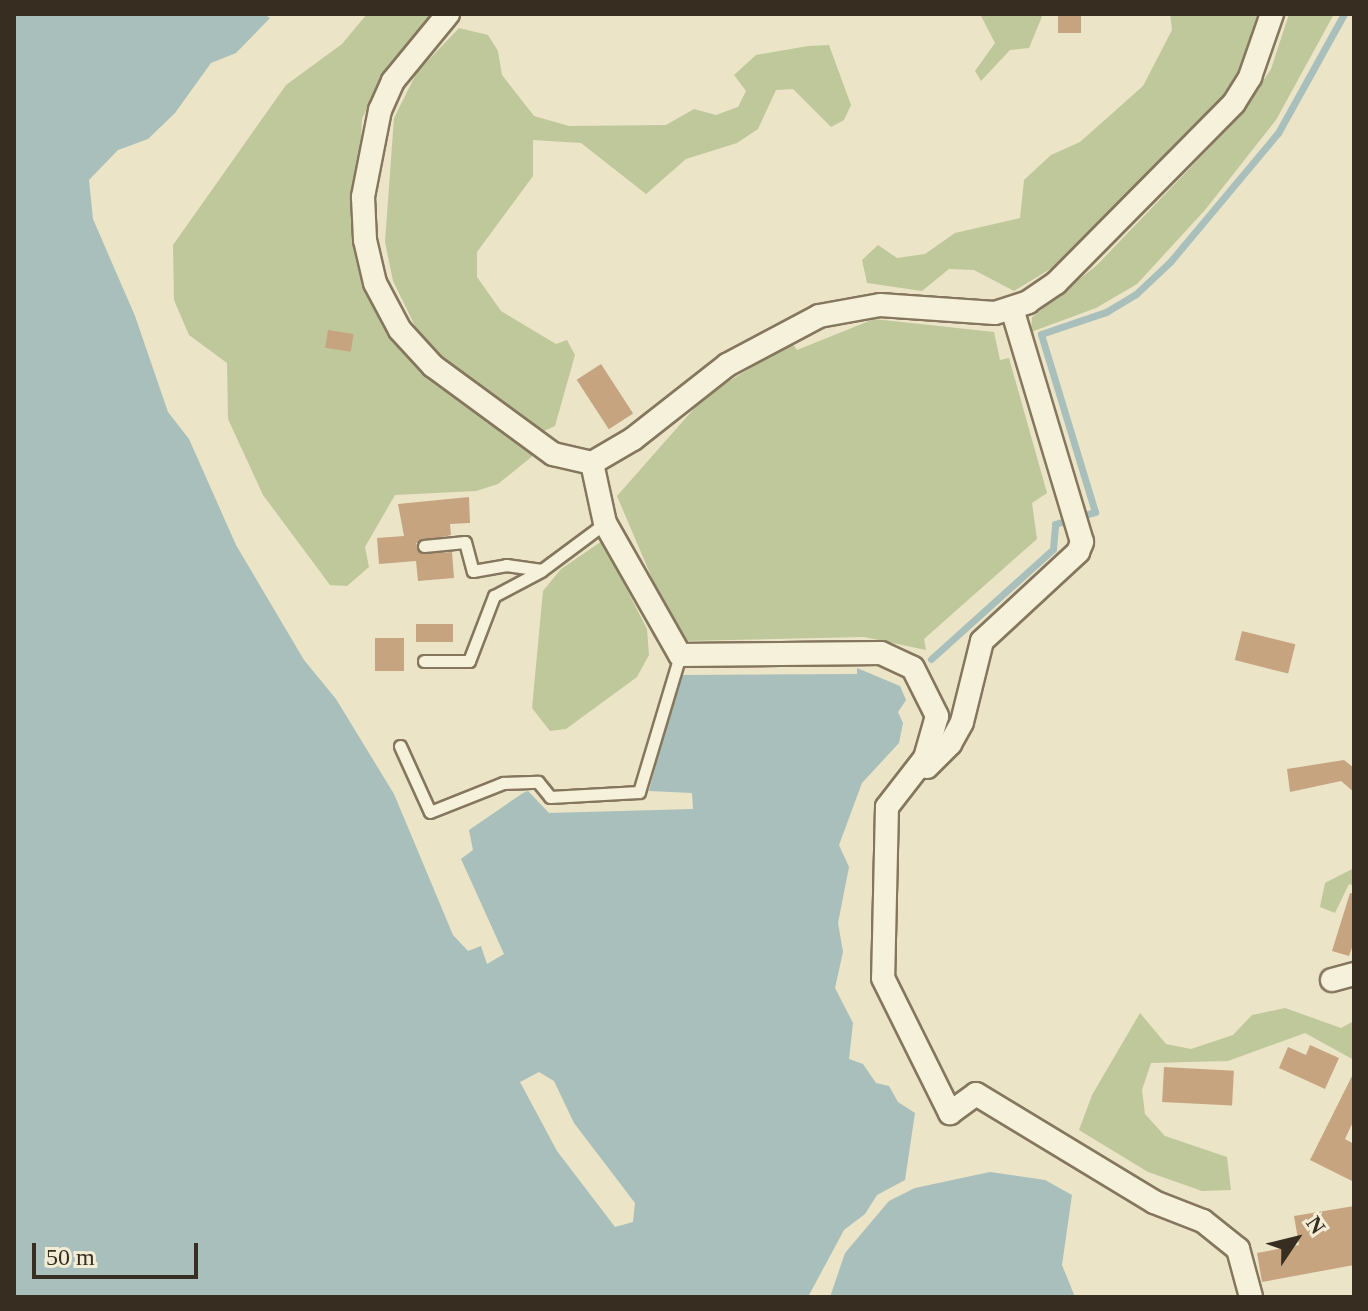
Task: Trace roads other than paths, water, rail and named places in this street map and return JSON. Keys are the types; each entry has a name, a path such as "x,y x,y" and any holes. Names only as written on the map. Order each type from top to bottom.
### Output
{"street":[{"path":"448,14 393,81 380,110 363,197 365,240 375,283 400,330 433,366 553,454 592,463 633,439 727,365 819,316 858,306 957,313 1012,309 1056,283 1234,103 1250,77 1272,14"},
{"path":"912,777 935,763 962,722 982,641 1078,552 1081,532 1012,309"},
{"path":"592,463 605,523 680,655 881,653 905,663 926,686 937,716 932,746 887,807 883,978 950,1113 976,1094 1154,1202 1203,1221 1238,1249 1251,1297"},
{"path":"1332,980 1354,974"}],"lane":[{"path":"424,661 469,661 494,596 542,570 605,523"},
{"path":"424,546 465,542 473,571 506,565 542,570"},
{"path":"400,746 430,812 503,783 538,782 550,797 639,792 680,655"}],"water":[{"path":"14,14 264,14 270,18 236,53 211,63 175,113 148,139 118,150 89,180 93,219 135,316 168,412 189,439 236,545 304,660 336,699 394,794 453,935 468,951 481,946 487,964 504,954 461,859 473,850 469,830 523,793 528,791 549,813 693,809 692,793 649,791 680,675 857,674 857,668 900,686 906,700 898,712 903,723 899,743 862,783 839,845 849,867 838,923 843,952 835,988 853,1023 849,1059 863,1064 876,1083 889,1086 898,1102 915,1113 905,1180 877,1195 865,1214 844,1230 808,1297 14,1297"},
{"path":"990,1172 1045,1180 1072,1195 1062,1265 1075,1297 830,1297 845,1253 889,1201 915,1188"}],"waterway":[{"path":"931,659 1053,549 1055,524 1095,512 1041,334 1106,312 1136,294 1170,262 1278,133 1344,14"}]}
